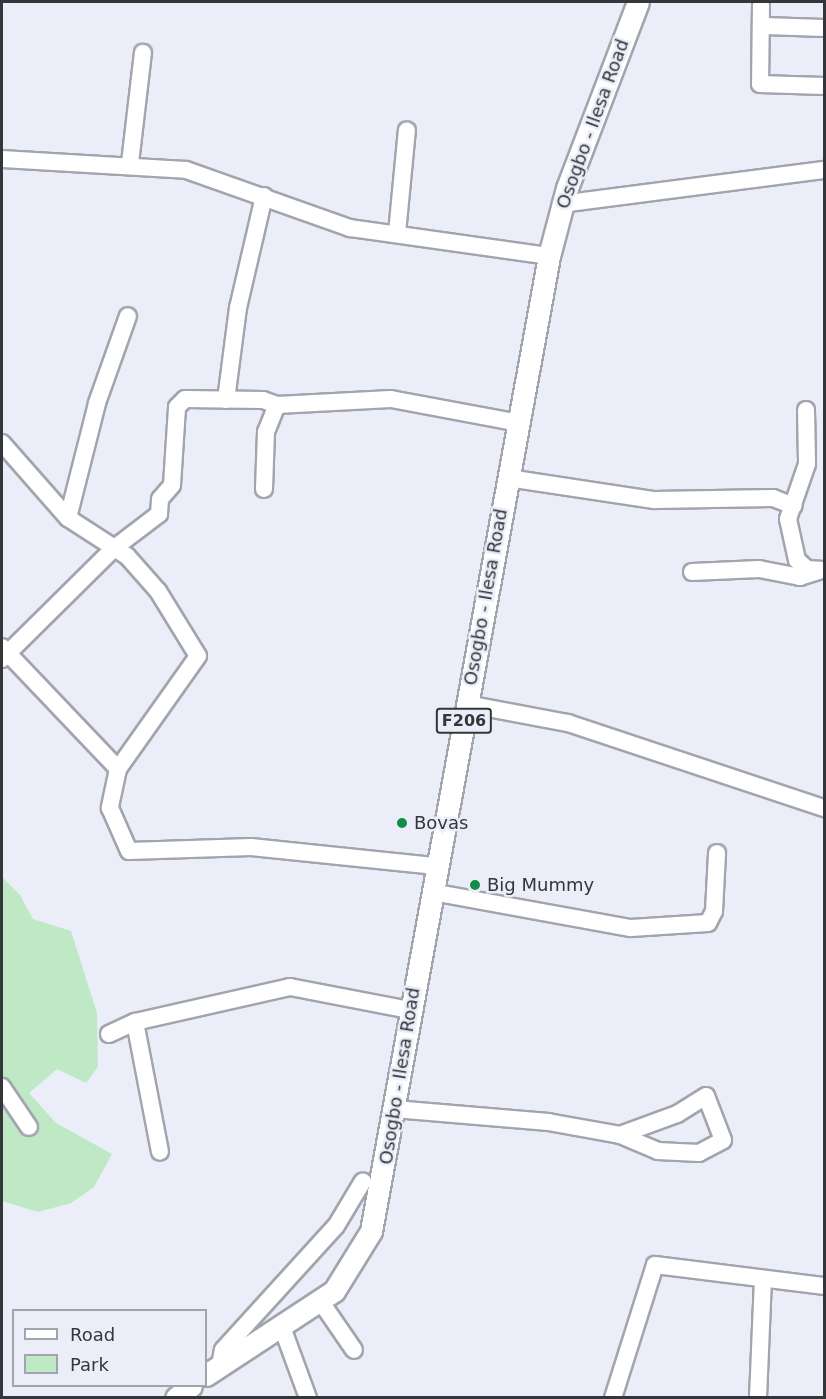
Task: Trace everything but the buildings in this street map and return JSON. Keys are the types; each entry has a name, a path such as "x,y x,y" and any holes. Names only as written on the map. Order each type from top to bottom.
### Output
{"main road":[{"name":"Osogbo - Ilesa Road","path":"213,1370 321,1302 352,1268 371,1231 394,1109 409,1010 549,256 561,204 638,2"},
{"path":"176,1398 190,1387"}],"street":[{"path":"761,4 764,26 760,84 825,86"},
{"path":"764,26 825,28"},
{"path":"130,163 142,53"},
{"path":"396,233 407,130"},
{"path":"2,159 130,163 186,170 350,228 549,256"},
{"path":"561,204 825,170"},
{"path":"226,400 238,308 264,196"},
{"path":"68,518 97,403 128,316"},
{"path":"118,769 3,653 120,553 132,537 159,514 160,500 172,485 179,402 226,400 277,405 391,399 519,423"},
{"path":"264,489 266,432 277,405"},
{"path":"806,410 807,464 788,519 797,560 807,569 824,570"},
{"path":"2,443 68,518 120,553 158,591 198,656 118,769 110,808 129,851 251,847 436,866"},
{"path":"508,478 654,500 773,498 794,506"},
{"path":"692,572 759,569 800,577 824,570"},
{"path":"467,704 568,723 825,808"},
{"path":"432,892 631,928 708,923 714,910 717,853"},
{"path":"109,1034 135,1022 290,987 409,1010"},
{"path":"135,1022 160,1152"},
{"path":"2,1087 29,1127"},
{"path":"394,1109 548,1122 620,1135 657,1151 699,1153 723,1140 706,1096 677,1113 620,1135"},
{"path":"213,1370 223,1350 336,1226 363,1181"},
{"path":"613,1398 655,1265 663,1262 763,1281 825,1286"},
{"path":"758,1398 763,1281"},
{"path":"321,1302 354,1350"},
{"path":"282,1327 308,1398"}],"green space":[{"path":"2,877 20,895 33,919 71,931 97,1013 98,1067 86,1083 57,1069 29,1093 56,1123 112,1154 94,1187 71,1203 38,1212 2,1201"}],"place":[{"name":"Bovas","path":"402,823"},
{"name":"Big Mummy","path":"475,885"}]}
